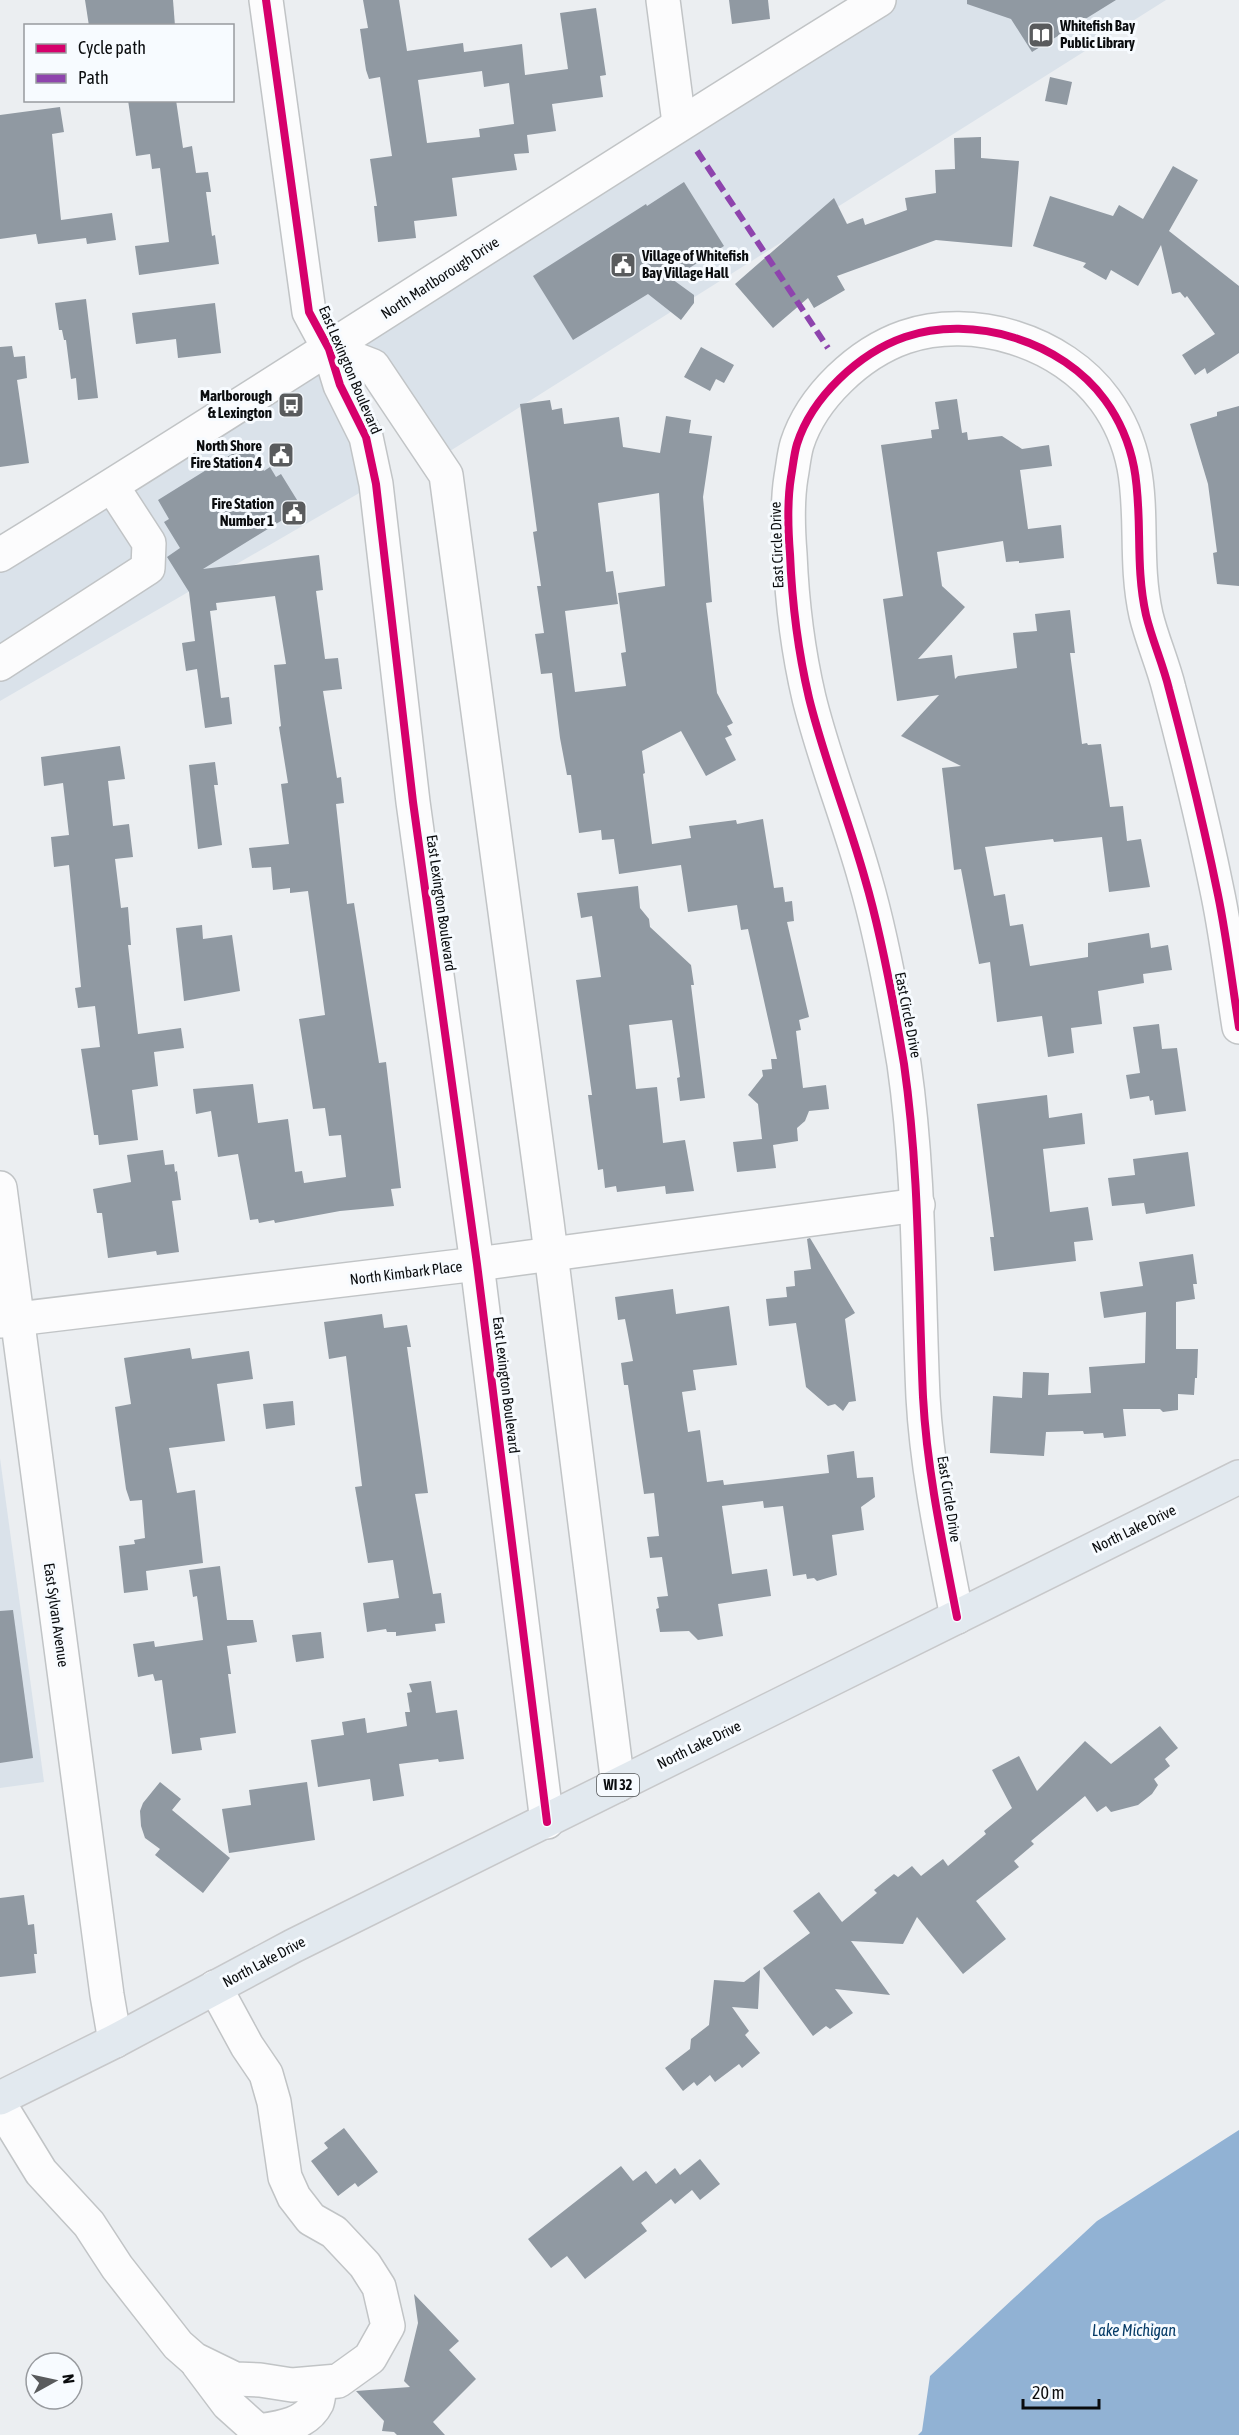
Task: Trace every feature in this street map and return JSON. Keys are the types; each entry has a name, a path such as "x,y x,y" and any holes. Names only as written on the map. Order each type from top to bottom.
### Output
{"main road":[{"name":"North Lake Drive","path":"0,2098 115,2041 293,1946 1239,1477"}],"street":[{"name":"East Lexington Boulevard","path":"266,0 309,312 329,349 340,385 366,437 376,484 413,802 477,1264 547,1822"},
{"path":"663,0 679,123"},
{"name":"North Marlborough Drive","path":"0,555 329,349 679,123 879,0"},
{"name":"East Circle Drive","path":"957,1617 928,1455 923,1398 918,1205 904,1065 877,924 866,881 809,697 791,583 788,530 789,485 797,442 817,405 845,374 884,347 905,337 963,328 1025,340 1054,356 1083,378 1103,398 1124,433 1136,475 1140,519 1141,585 1147,619 1168,683 1219,898 1239,1027"},
{"name":"East Lexington Boulevard","path":"329,349 373,366 446,475 550,1253 618,1785"},
{"path":"0,664 148,568 149,543 112,486"},
{"name":"East Sylvan Avenue","path":"0,1188 9,1320 106,1995 115,2041"},
{"name":"North Kimbark Place","path":"9,1320 477,1264 918,1205"},
{"path":"194,2359 235,2379 292,2385 338,2381 370,2358 388,2326 379,2287 365,2265 334,2232 311,2219 294,2197 285,2177 274,2102 266,2074 247,2046 215,1987"},
{"path":"0,2105 41,2172 84,2217 117,2267 178,2345 194,2359 228,2404 258,2431 277,2429 299,2422 316,2403 320,2384"}],"shaded area":[{"path":"879,0 1166,0 450,451 373,366 329,349 366,437 361,492 0,701 0,555"},
{"path":"0,1458 44,1782 0,1788"}],"water":[{"name":"Lake Michigan","path":"1239,2130 1239,2435 918,2435 922,2431 930,2376 1097,2221"}],"building":[{"path":"85,0 173,0 175,24 89,24"},
{"path":"363,0 399,0 407,51 463,43 464,52 522,44 525,75 568,69 560,13 596,8 606,75 600,76 603,97 552,104 556,131 527,135 529,153 514,154 517,170 452,178 457,216 414,221 416,238 378,242 374,206 377,206 370,159 392,156 380,77 369,79 366,70 360,29 368,28","holes":["482,71 484,87 509,83 514,124 479,129 480,137 427,143 418,80"]},
{"path":"729,0 768,0 770,19 732,24"},
{"name":"Whitefish Bay Public Library","path":"967,0 1116,0 1032,52 1011,19 967,4"},
{"path":"1050,77 1072,82 1067,105 1045,101"},
{"path":"128,102 176,102 183,148 192,146 196,173 208,172 211,192 206,192 212,236 215,235 219,264 139,275 135,246 169,242 160,168 152,169 150,154 136,156"},
{"path":"60,107 64,132 52,134 61,220 112,213 116,240 87,244 86,238 38,244 36,234 0,239 0,115"},
{"path":"981,137 981,158 1019,161 1012,247 936,240 837,276 845,290 814,308 808,298 773,328 735,284 834,198 847,224 863,218 865,225 907,210 905,198 936,193 935,170 955,169 954,138"},
{"path":"1173,166 1198,180 1169,231 1239,286 1239,353 1207,374 1205,368 1195,375 1182,355 1215,334 1187,296 1185,298 1180,292 1172,294 1161,245 1138,286 1111,270 1106,280 1083,267 1086,263 1033,246 1050,196 1113,216 1119,205 1143,219"},
{"name":"Village of Whitefish Bay Village Hall","path":"684,182 724,246 672,279 694,295 694,303 681,320 648,294 573,340 533,276"},
{"path":"86,299 98,398 78,400 76,378 71,379 66,340 64,340 62,330 59,330 55,303"},
{"path":"215,303 221,353 178,358 176,339 136,344 132,313"},
{"path":"12,346 14,357 25,356 27,378 17,380 29,463 0,467 0,347"},
{"path":"701,347 734,365 724,383 716,379 710,391 684,377"},
{"path":"957,399 962,433 967,432 968,440 1002,436 1022,449 1049,445 1052,466 1020,470 1028,529 1061,525 1064,558 1019,563 1019,561 1006,562 1003,541 937,552 942,586 965,607 918,659 952,655 955,679 958,676 1017,668 1013,633 1037,631 1035,614 1070,610 1075,653 1070,653 1082,744 1101,744 1110,807 1123,806 1127,841 1141,839 1150,887 1109,892 1102,837 1054,842 1053,839 985,847 994,896 1005,894 1010,926 1023,924 1030,966 1088,957 1088,943 1149,933 1151,948 1168,945 1172,970 1143,974 1144,983 1098,991 1102,1024 1071,1028 1074,1053 1048,1057 1042,1016 997,1022 990,962 979,964 961,869 954,870 942,768 961,766 901,736 939,695 897,701 883,599 903,596 881,445 932,438 931,430 939,429 935,402"},
{"path":"550,400 552,410 562,408 564,424 619,417 623,447 660,453 666,416 691,420 689,433 712,436 703,497 712,602 706,603 717,693 733,723 727,726 732,735 725,738 736,760 706,776 681,731 642,751 645,773 643,774 652,844 691,838 689,826 736,820 737,824 763,819 774,888 783,887 785,902 792,901 794,921 787,922 809,1017 799,1020 801,1030 796,1031 803,1088 826,1085 829,1109 809,1111 805,1121 797,1128 798,1141 773,1145 776,1168 737,1172 733,1142 762,1139 758,1104 748,1095 763,1076 762,1070 772,1069 771,1059 777,1059 748,929 741,930 737,905 688,912 681,865 619,874 614,839 602,840 601,830 579,833 571,775 567,775 560,738 552,673 541,674 535,634 544,633 537,586 541,586 533,532 537,531 520,404","holes":["659,493 665,586 618,593 626,652 621,653 626,686 575,692 565,611 618,604 613,571 606,572 598,503"]},
{"path":"1239,406 1239,586 1217,584 1213,553 1217,552 1208,484 1190,424 1217,416 1217,412"},
{"path":"248,444 264,471 270,467 276,477 281,474 302,508 203,569 319,555 323,590 316,591 325,659 338,658 342,689 323,691 337,778 341,777 344,803 336,804 347,904 354,903 379,1063 386,1062 401,1188 391,1189 394,1206 340,1211 275,1223 274,1220 259,1223 258,1219 250,1220 238,1154 218,1157 211,1111 196,1114 193,1089 253,1084 258,1123 288,1119 295,1172 302,1171 304,1183 346,1177 341,1135 329,1136 325,1108 313,1109 299,1019 325,1015 308,891 290,893 290,888 273,890 271,867 252,868 249,848 289,844 281,784 288,783 279,727 281,726 274,665 286,664 275,596 216,603 217,610 210,611 221,698 229,697 232,724 205,728 197,669 186,671 182,643 195,641 189,592 167,557 180,548 164,522 169,519 158,500"},
{"path":"120,746 125,779 108,781 113,826 129,824 133,857 115,859 121,908 128,907 131,945 128,945 138,1034 181,1028 184,1048 154,1052 158,1086 132,1090 138,1140 99,1145 98,1135 94,1135 81,1049 100,1047 95,1006 78,1008 75,988 81,987 69,865 54,867 51,837 69,835 63,783 44,786 41,757"},
{"path":"215,762 218,785 214,785 222,845 198,849 189,765"},
{"path":"638,886 640,908 649,919 650,927 691,965 694,985 691,985 705,1098 680,1101 677,1078 680,1077 672,1020 629,1025 636,1089 657,1087 663,1143 685,1140 694,1191 666,1194 665,1186 617,1192 616,1186 605,1188 603,1169 598,1170 588,1095 592,1095 576,980 601,977 592,916 581,918 577,893"},
{"path":"202,925 203,939 232,935 240,991 184,1001 176,928"},
{"path":"1159,1024 1162,1049 1177,1048 1186,1111 1155,1115 1153,1100 1150,1101 1149,1096 1130,1099 1126,1075 1140,1073 1133,1027"},
{"path":"1047,1095 1049,1118 1082,1113 1085,1144 1043,1149 1050,1212 1088,1207 1093,1240 1074,1242 1076,1261 994,1271 990,1237 994,1237 977,1104"},
{"path":"163,1150 165,1165 174,1164 175,1172 177,1171 181,1200 172,1201 179,1252 157,1255 156,1251 108,1258 102,1213 97,1213 93,1189 131,1182 127,1155"},
{"path":"1188,1152 1195,1206 1146,1214 1144,1203 1112,1206 1108,1178 1135,1175 1133,1159"},
{"path":"810,1238 855,1313 845,1319 856,1401 849,1402 843,1411 835,1404 828,1406 806,1387 796,1323 769,1326 766,1299 787,1297 786,1287 795,1286 794,1271 811,1269 807,1239"},
{"path":"1193,1254 1197,1284 1193,1284 1195,1299 1176,1302 1176,1349 1198,1349 1194,1395 1178,1394 1178,1410 1163,1412 1160,1409 1123,1409 1126,1436 1104,1438 1103,1433 1046,1432 1044,1456 990,1453 993,1396 1022,1398 1023,1372 1049,1373 1048,1395 1091,1393 1089,1367 1145,1363 1146,1312 1104,1318 1100,1292 1143,1286 1139,1262"},
{"path":"673,1289 676,1314 729,1306 737,1365 693,1370 696,1390 682,1392 688,1432 700,1430 707,1482 723,1480 724,1485 829,1473 827,1455 854,1451 857,1478 873,1477 875,1497 861,1507 864,1530 832,1535 837,1575 817,1581 814,1578 807,1579 806,1574 793,1576 783,1506 764,1508 763,1501 722,1506 732,1574 767,1569 771,1596 718,1604 723,1636 698,1640 689,1631 660,1632 656,1609 659,1608 657,1597 668,1596 662,1557 650,1558 647,1537 659,1536 654,1493 644,1494 628,1385 624,1385 621,1363 633,1361 625,1319 618,1320 615,1297"},
{"path":"382,1314 384,1328 407,1325 411,1347 407,1347 428,1493 415,1494 433,1594 441,1593 445,1623 435,1624 436,1631 396,1636 396,1632 387,1632 386,1629 367,1632 363,1603 399,1598 393,1560 368,1563 355,1487 362,1486 346,1356 329,1359 324,1322"},
{"path":"190,1348 192,1359 249,1351 253,1379 217,1384 225,1441 169,1448 177,1493 195,1490 203,1563 146,1571 148,1590 124,1593 119,1546 135,1544 134,1540 145,1538 142,1500 130,1501 126,1489 115,1407 131,1404 124,1358"},
{"path":"293,1401 295,1425 266,1429 263,1404"},
{"path":"220,1566 227,1620 253,1620 257,1642 227,1646 231,1674 228,1674 236,1733 200,1738 202,1750 172,1754 162,1680 155,1681 153,1674 138,1677 133,1644 154,1641 155,1647 203,1640 197,1596 193,1597 189,1570"},
{"path":"13,1610 33,1758 0,1763 0,1611"},
{"path":"321,1632 324,1658 296,1662 292,1635"},
{"path":"431,1681 436,1713 457,1710 464,1759 439,1762 438,1759 399,1764 404,1796 373,1801 370,1779 318,1787 311,1740 344,1735 342,1722 365,1718 367,1733 407,1726 405,1712 410,1712 407,1693 412,1692 409,1684"},
{"path":"1160,1726 1178,1748 1165,1759 1170,1766 1154,1779 1158,1785 1152,1794 1138,1805 1111,1812 1106,1806 1097,1812 1085,1796 1031,1841 1034,1844 1014,1861 1019,1867 976,1901 1006,1939 963,1974 917,1917 903,1944 851,1941 890,1995 835,1989 853,2013 830,2029 826,2026 813,2036 763,1968 810,1933 793,1911 819,1892 842,1922 877,1893 874,1890 894,1874 898,1877 912,1866 921,1876 943,1859 948,1866 986,1834 984,1831 1012,1808 992,1770 1019,1756 1037,1791 1085,1741 1111,1764"},
{"path":"160,1782 181,1799 172,1810 230,1858 203,1893 155,1855 160,1849 145,1838 140,1811 143,1803"},
{"path":"307,1782 315,1840 229,1853 222,1809 251,1805 249,1790"},
{"path":"24,1895 28,1925 34,1924 36,1973 0,1977 0,1898"},
{"path":"760,1970 758,2009 732,2007 749,2031 745,2035 760,2053 742,2068 739,2064 715,2082 710,2075 697,2086 694,2082 683,2091 665,2068 690,2049 691,2039 709,2025 714,1980 744,1982"},
{"path":"344,2128 378,2172 358,2187 355,2183 338,2196 311,2161 328,2148 324,2143"},
{"path":"700,2159 720,2184 700,2200 692,2190 675,2204 671,2199 641,2223 647,2231 585,2279 567,2256 551,2268 528,2239 621,2166 633,2181 646,2171 656,2184 675,2168 680,2175"},
{"path":"414,2294 459,2341 449,2350 476,2379 433,2422 445,2435 397,2435 394,2432 382,2431 384,2421 356,2391 410,2387 404,2381 418,2323"}],"marked path":[{"path":"697,151 828,348"}],"cycle path":[{"path":"266,0 309,312 329,349 340,385 366,437 376,484 413,802 477,1264 547,1822"},
{"path":"957,1617 936,1508 925,1425 916,1189 904,1064 877,924 809,698 799,644 791,572 788,506 796,448 804,427 814,410 839,379 855,365 888,344 931,331 959,329 987,331 1014,338 1041,348 1065,362 1087,379 1105,400 1121,426 1131,452 1136,479 1141,587 1146,615 1167,680 1207,843 1224,928 1239,1027"}],"place":[{"name":"Whitefish Bay Public Library","path":"1041,35"},
{"name":"Village of Whitefish Bay Village Hall","path":"623,265"},
{"name":"Marlborough & Lexington","path":"291,405"},
{"name":"North Shore Fire Station 4","path":"281,455"},
{"name":"Fire Station Number 1","path":"294,513"}]}
